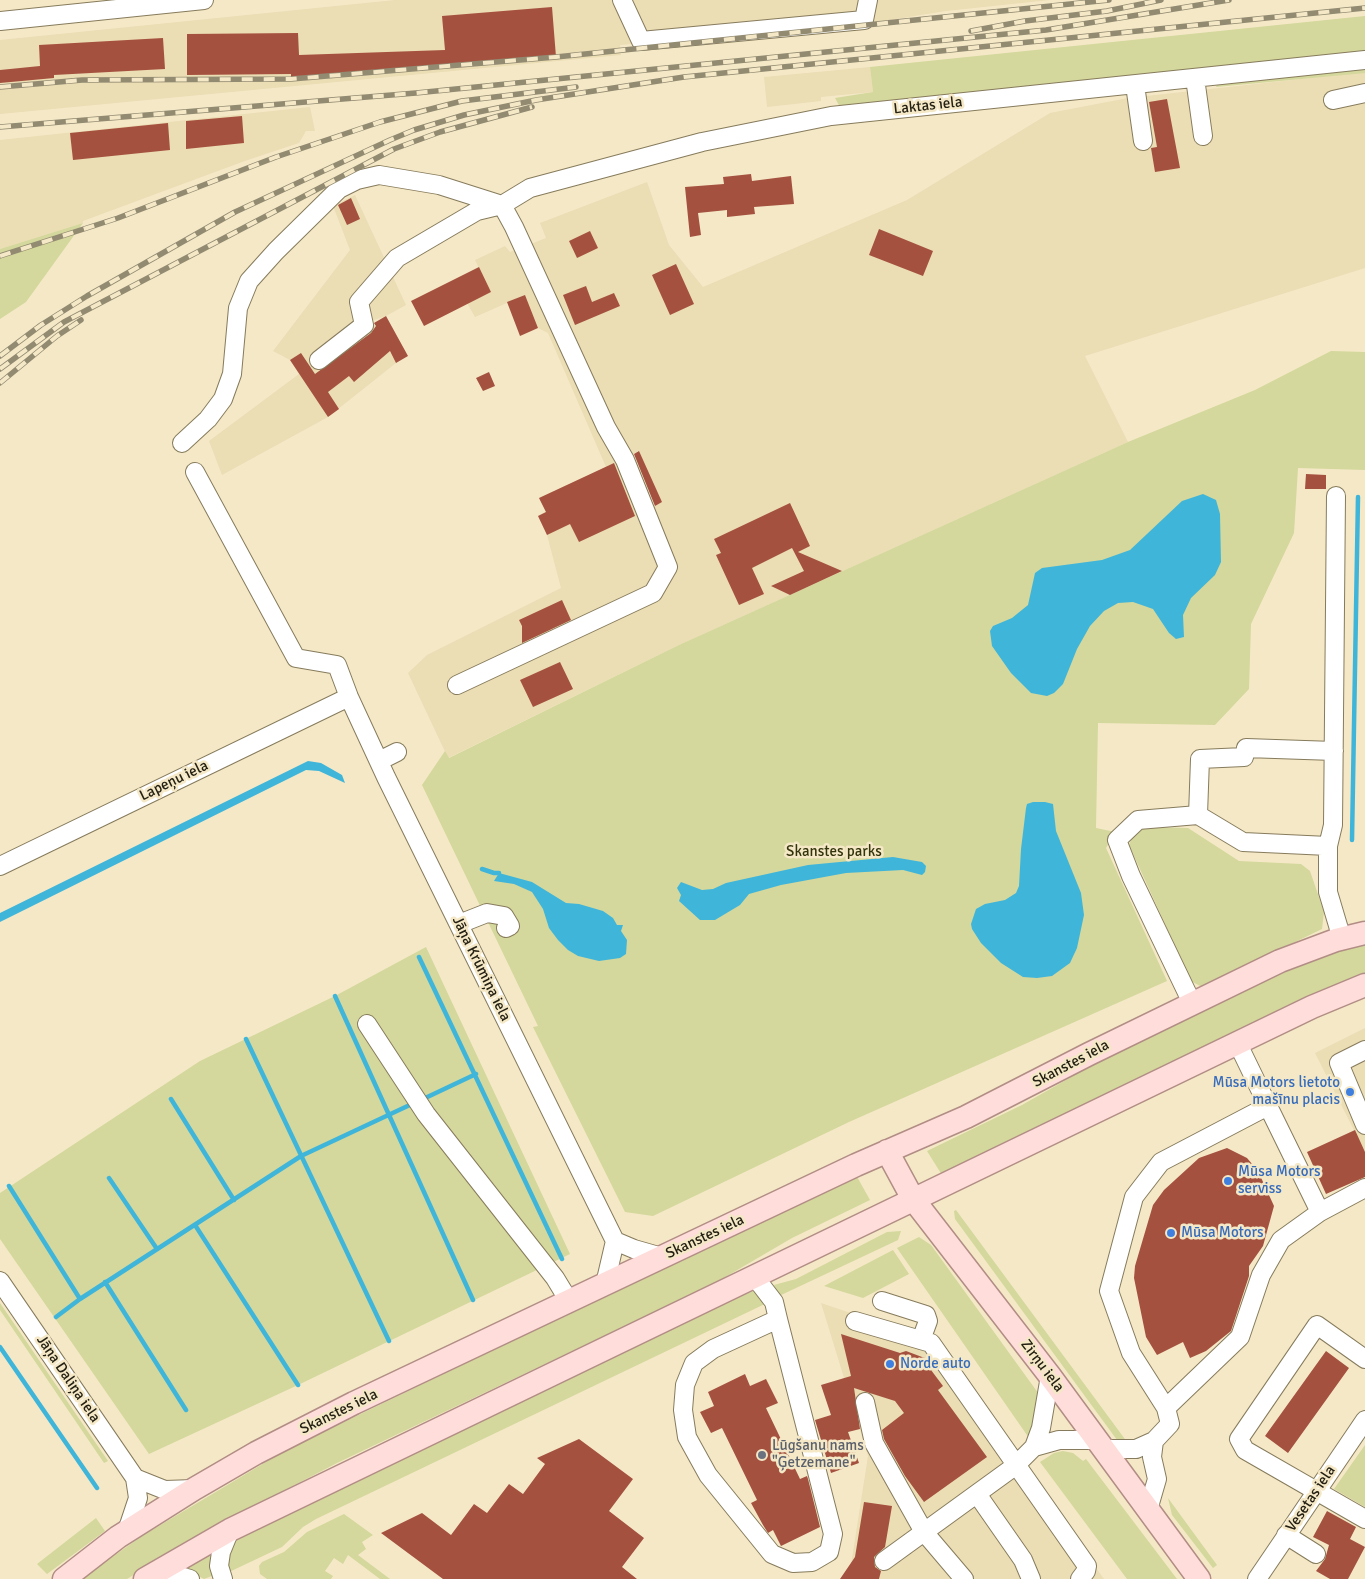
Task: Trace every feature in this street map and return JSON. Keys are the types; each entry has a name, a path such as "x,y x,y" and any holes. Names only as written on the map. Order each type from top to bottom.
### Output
{"main road":[{"name":"Skanstes iela","path":"64,1579 127,1531 194,1488 256,1453 338,1412 887,1151 914,1141 975,1112 1280,961 1365,933"},
{"path":"152,1574 230,1530 1237,1042 1365,985"},
{"name":"Zirņu iela","path":"887,1151 913,1199 1050,1376 1199,1579"}],"street":[{"path":"0,21 204,0"},
{"path":"622,0 641,41 864,20 868,0"},
{"name":"Laktas iela","path":"319,360 364,326 359,302 397,258 478,211 502,205 530,188 540,185 702,142 822,118 1365,60"},
{"path":"1196,78 1203,136"},
{"path":"1135,85 1143,141"},
{"path":"1333,100 1365,93"},
{"path":"182,443 208,419 223,399 232,374 238,308 249,281 276,251 339,189 357,180 379,175 439,185 502,205 514,227 606,427 625,460 668,568 653,593 457,685"},
{"name":"Jāņa Krūmiņa iela","path":"194,472 296,658 337,666 378,761 615,1241"},
{"path":"1336,496 1333,825 1328,846 1328,892 1330,906 1342,939"},
{"name":"Lapeņu iela","path":"0,866 349,697"},
{"path":"1198,815 1200,759 1244,757 1246,748 1334,751"},
{"path":"378,761 397,752"},
{"path":"1192,1003 1131,876 1117,840 1138,820 1198,815 1243,842 1328,846"},
{"path":"459,924 487,913 504,916 510,926 506,928"},
{"path":"367,1024 426,1114 554,1278 569,1301"},
{"path":"1237,1042 1320,1212"},
{"path":"1365,1050 1339,1063 1365,1123"},
{"path":"1034,1447 1059,1440 1136,1449 1154,1441 1170,1424 1166,1408 1131,1353 1109,1291 1134,1197 1160,1162 1268,1106"},
{"path":"1166,1408 1240,1337 1262,1275 1281,1240 1320,1212 1365,1188"},
{"path":"606,1284 615,1241 662,1257"},
{"path":"754,1276 774,1302 833,1534 829,1552 812,1562 793,1562 772,1554 708,1475 687,1437 683,1410 685,1385 694,1363 713,1349 778,1319"},
{"name":"Jāņa Daliņa iela","path":"0,1281 135,1478"},
{"path":"882,1301 926,1315 928,1320 921,1340"},
{"path":"855,1321 931,1343 1086,1566 1086,1571 1080,1579"},
{"path":"1365,1359 1317,1325 1239,1439 1245,1450 1365,1519"},
{"path":"884,1561 1015,1466 1034,1447 1041,1428 1050,1376"},
{"path":"864,1402 874,1443 924,1532 964,1579"},
{"name":"Vesetas iela","path":"1257,1579 1365,1420"},
{"path":"1148,1510 1157,1480 1152,1457 1154,1441"},
{"path":"135,1478 165,1490 194,1488"},
{"path":"127,1531 138,1498 135,1478"},
{"path":"977,1494 1022,1560 1031,1579"},
{"path":"223,1579 219,1566 220,1552 230,1530"},
{"path":"1286,1536 1316,1554"},
{"path":"152,1574 190,1579"}],"shaded area":[{"path":"395,0 1050,0 946,11 890,20 620,45 621,55 0,114 0,40"},
{"path":"870,67 873,92 821,97 821,101 767,107 764,77"},
{"path":"1365,72 1365,268 1085,356 1128,442 679,645 448,758 408,673 427,655 561,588 547,535 538,516 546,512 539,498 606,467 548,333 538,328 525,295 475,317 467,303 491,292 475,260 505,246 510,252 546,238 540,223 647,182 669,245 703,287 907,200 1050,113 1128,98","holes":["638,451 662,502 654,506 631,456"]},
{"path":"310,107 315,131 306,131 299,143 242,162 83,221 83,223 0,249 0,140"},
{"path":"355,195 406,305 386,316 368,322 374,323 396,363 328,417 222,475 209,441 299,374 290,360 273,351 350,250 333,206"},
{"name":"Mūsa Motors lietoto mašīnu placis","path":"1365,1028 1365,1152 1315,1053"},
{"path":"821,1303 931,1340 1104,1579 877,1579 851,1565 868,1456"}],"green space":[{"path":"1365,16 1365,52 840,107 835,98 873,92 870,67"},
{"path":"1365,67 1365,73 1216,87 1218,83"},
{"path":"83,223 26,302 0,319 0,249"},
{"name":"Skanstes parks","path":"1331,351 1365,352 1365,470 1298,468 1294,533 1251,624 1249,689 1215,725 1098,723 1096,828 1115,832 1106,848 1167,981 849,1122 653,1216 625,1212 533,1027 538,1026 422,785 445,751 449,758 679,645 1128,442 1255,390"},
{"path":"1146,827 1188,828 1239,861 1301,864 1310,871 1324,912 1322,929 1202,987 1191,981 1129,845 1133,835"},
{"path":"1365,943 1365,974 1341,983 942,1175 927,1151 1022,1105 1117,1051 1307,961"},
{"path":"426,947 570,1254 298,1385 149,1454 0,1239 0,1193 200,1061 335,996"},
{"path":"856,1175 870,1200 792,1238 715,1283 337,1463 204,1532 127,1579 81,1579 142,1536 286,1450"},
{"path":"956,1210 1130,1446 1120,1444 955,1219 954,1211"},
{"path":"901,1231 898,1240 779,1296 774,1285 796,1279 887,1232"},
{"path":"919,1237 931,1245 1041,1397 1029,1438 897,1248"},
{"path":"893,1250 909,1274 863,1298 824,1286"},
{"path":"759,1289 769,1302 316,1519 303,1527 282,1547 227,1573 231,1542 683,1318"},
{"path":"0,1303 108,1461 104,1463 0,1310"},
{"path":"1365,1445 1365,1507 1334,1489"},
{"path":"1063,1451 1073,1453 1083,1461 1086,1459 1177,1579 1127,1579 1040,1462 1054,1453"},
{"path":"1168,1498 1217,1565 1213,1568 1172,1515"},
{"path":"344,1514 373,1535 362,1542 366,1549 358,1555 390,1579 380,1579 348,1555 343,1564 334,1558 325,1571 333,1576 331,1579 267,1579 260,1574 259,1566 262,1562 284,1552 307,1532"},
{"path":"96,1518 105,1531 47,1574 37,1564"},
{"path":"212,1553 214,1575 204,1579 187,1570 188,1566"}],"water":[{"path":"1203,494 1216,500 1220,514 1221,562 1215,575 1191,598 1183,615 1184,637 1176,639 1169,633 1153,609 1133,602 1118,603 1104,611 1090,626 1077,649 1063,684 1054,693 1047,696 1031,693 1011,673 992,646 990,631 993,626 1012,618 1028,605 1035,573 1042,568 1102,560 1130,550 1182,501"},
{"path":"308,761 321,763 342,775 345,783 319,771 306,770 0,922 0,913"},
{"path":"1033,802 1053,804 1056,831 1081,893 1084,915 1077,948 1070,963 1052,976 1037,978 1023,977 1001,963 981,943 971,924 976,909 985,904 1005,900 1016,893 1019,886 1026,808 1027,804"},
{"path":"893,857 922,862 926,866 925,872 922,875 903,870 846,873 781,885 749,894 740,905 715,920 700,920 679,901 681,895 677,888 681,882 702,890 713,889 726,883 808,865"},
{"path":"499,873 532,882 566,903 579,904 603,911 613,918 617,925 623,925 621,931 627,940 626,954 620,958 599,961 578,956 568,950 549,928 543,909 532,892 514,884 494,881"}],"building":[{"path":"552,7 556,57 291,79 291,74 187,75 187,34 298,33 299,55 445,50 442,16"},
{"path":"163,38 165,69 54,75 54,78 0,83 0,70 40,66 39,45"},
{"path":"1167,99 1180,168 1155,172 1151,148 1157,147 1149,102"},
{"path":"242,116 244,143 186,149 186,121"},
{"path":"168,123 170,150 73,160 70,133"},
{"path":"751,174 752,181 791,176 794,204 754,207 755,214 727,217 727,210 698,213 701,235 690,237 685,187 724,184 723,177"},
{"path":"351,198 360,219 347,225 338,205"},
{"path":"879,229 933,251 923,276 869,255"},
{"path":"590,231 598,248 577,258 569,241"},
{"path":"676,264 694,304 670,315 652,275"},
{"path":"479,267 491,292 424,326 411,301"},
{"path":"586,286 592,302 614,293 620,306 575,325 563,295"},
{"path":"525,295 538,328 520,336 507,302"},
{"path":"386,316 408,356 396,363 390,351 354,382 349,376 328,392 339,409 328,417 290,360 301,353 315,374 371,333 376,326 374,323"},
{"path":"489,372 495,386 483,391 476,378"},
{"path":"639,451 662,502 655,506 634,454"},
{"path":"614,463 635,516 579,542 570,524 547,535 538,516 546,512 539,498"},
{"path":"1306,474 1326,475 1326,489 1305,489"},
{"path":"790,503 810,546 798,552 842,571 790,595 771,586 804,571 792,548 752,568 764,594 739,605 716,555 721,553 714,539"},
{"path":"562,600 571,620 522,643 522,626 519,620"},
{"path":"560,662 573,689 533,707 520,680"},
{"path":"1355,1130 1365,1152 1365,1177 1326,1194 1307,1152"},
{"path":"1227,1148 1247,1158 1258,1171 1274,1206 1263,1246 1249,1266 1249,1276 1231,1331 1206,1351 1190,1358 1183,1342 1157,1355 1146,1337 1134,1278 1135,1266 1153,1205 1164,1190 1199,1158"},
{"path":"841,1334 900,1353 906,1351 930,1360 932,1362 928,1366 943,1386 938,1390 987,1457 924,1502 905,1476 884,1439 882,1430 904,1413 895,1401 854,1388 860,1429 848,1432 859,1463 831,1473 815,1420 831,1415 821,1385 851,1376"},
{"path":"1326,1351 1349,1368 1288,1453 1265,1436"},
{"name":"Lūgšanu nams \"Ģetzemane\"","path":"745,1374 750,1386 766,1379 778,1403 766,1408 800,1479 807,1476 820,1527 781,1546 773,1530 768,1533 751,1503 757,1500 722,1428 711,1433 700,1412 714,1406 708,1392"},
{"path":"579,1439 633,1479 609,1511 644,1538 622,1567 637,1579 443,1579 381,1533 422,1513 451,1535 474,1504 487,1513 509,1484 523,1494 545,1464 537,1458"},
{"path":"864,1502 892,1506 885,1547 874,1557 875,1567 881,1571 879,1579 840,1579 855,1557"},
{"path":"1327,1511 1356,1527 1350,1539 1365,1547 1348,1579 1330,1579 1316,1571 1325,1559 1329,1545 1313,1537"}],"waterway":[{"path":"1352,840 1358,497"},
{"path":"482,869 499,873"},
{"path":"419,957 562,1259"},
{"path":"335,996 473,1300"},
{"path":"246,1039 389,1341"},
{"path":"421,1100 476,1074"},
{"path":"171,1099 234,1200"},
{"path":"56,1317 80,1299 301,1156 414,1103"},
{"path":"109,1178 157,1249"},
{"path":"9,1186 80,1299"},
{"path":"195,1225 298,1385"},
{"path":"105,1282 186,1410"},
{"path":"0,1347 97,1488"}],"railway":[{"path":"0,87 82,80 291,79 556,57 1109,0"},
{"path":"971,31 1025,21 1107,11 1161,0"},
{"path":"0,127 416,93 1046,30 1229,0"},
{"path":"0,356 41,325 87,296 235,212 390,140 414,130 464,115 536,100 684,77 1365,8"},
{"path":"0,256 118,218 276,157 380,122 462,101 576,87"},
{"path":"0,369 64,322 394,149 440,132 532,107"},
{"path":"0,383 57,336 81,320"}],"place":[{"name":"Mūsa Motors lietoto mašīnu placis","path":"1350,1092"},
{"name":"Mūsa Motors serviss","path":"1228,1181"},
{"name":"Mūsa Motors","path":"1171,1233"},
{"name":"Norde auto","path":"890,1364"},
{"name":"Lūgšanu nams \"Ģetzemane\"","path":"762,1455"}]}
